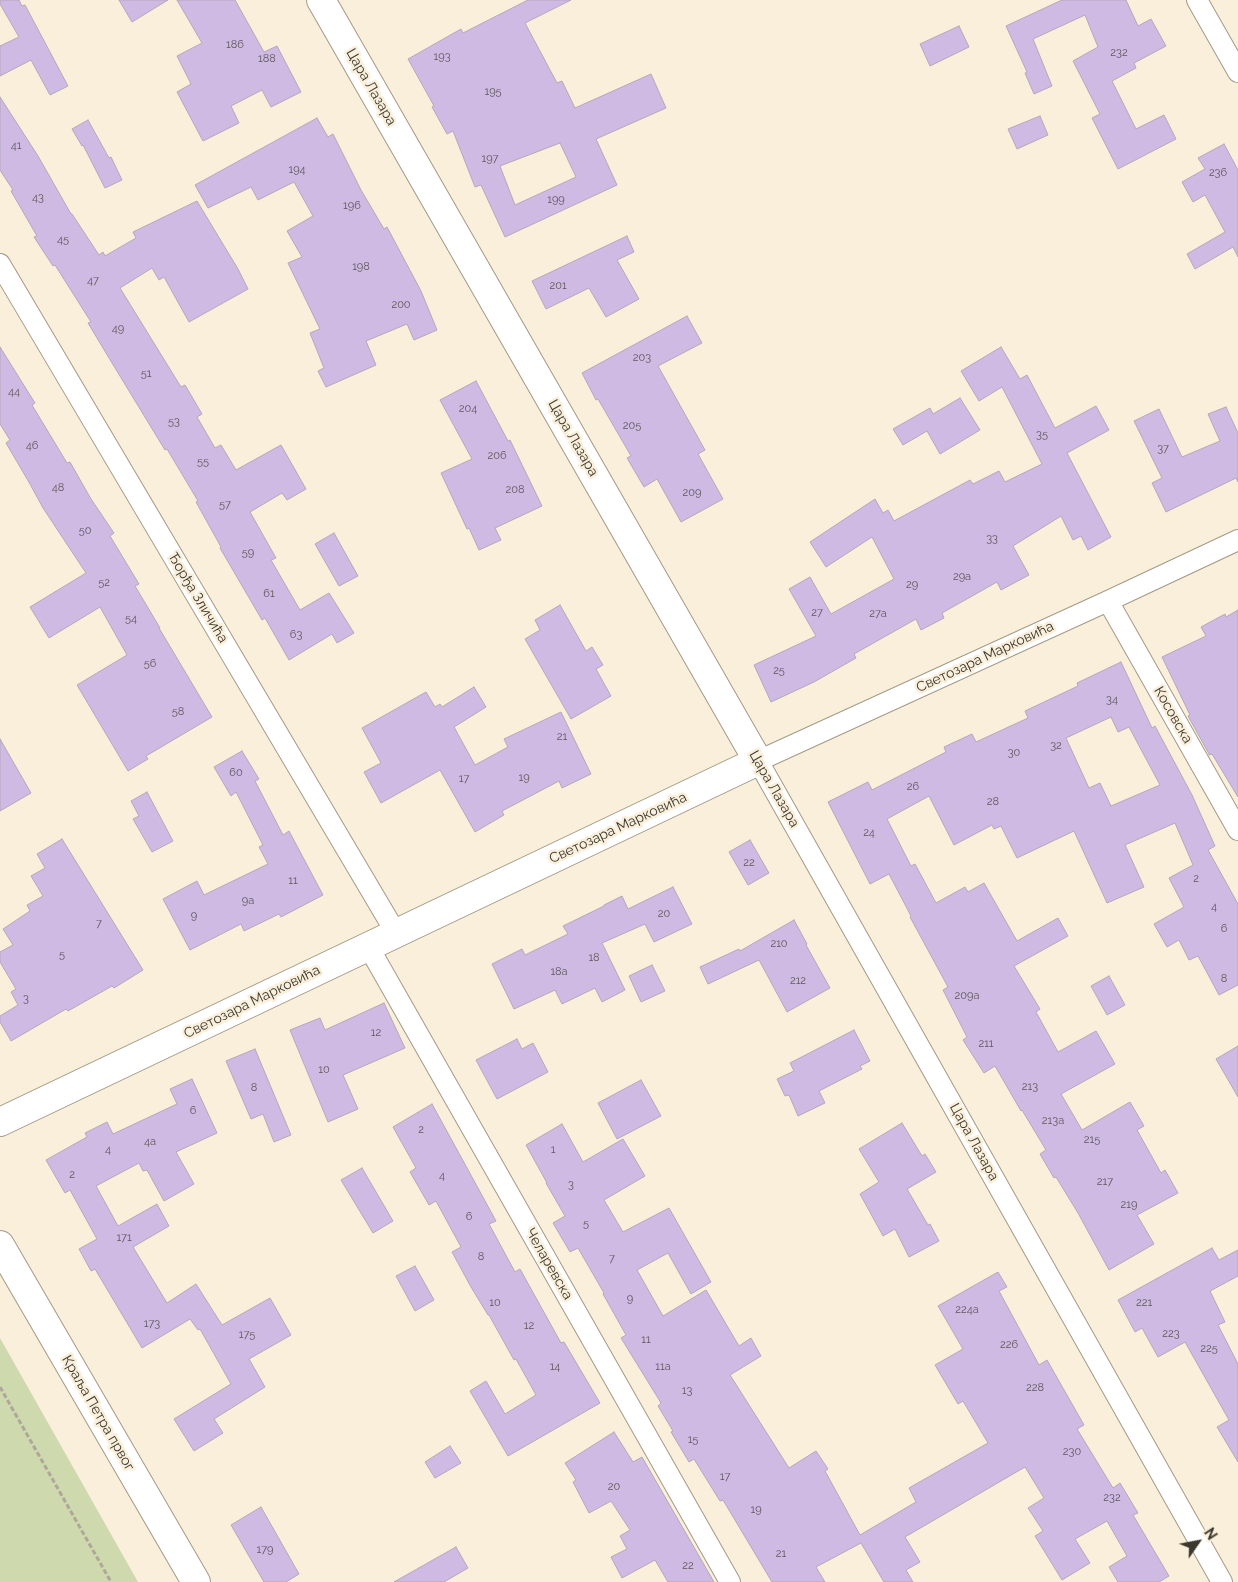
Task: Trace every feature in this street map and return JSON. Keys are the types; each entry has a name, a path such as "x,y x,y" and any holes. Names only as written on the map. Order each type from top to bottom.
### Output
{"street":[{"name":"Цара Лазара","path":"321,0 758,761 1222,1582"},
{"path":"1197,0 1238,72"},
{"name":"Ђорђа Зличића","path":"0,264 396,933"},
{"name":"Светозара Марковића","path":"0,1122 758,761 1238,540"},
{"name":"Косовска","path":"1108,601 1238,830"},
{"name":"Челаревска","path":"368,946 730,1582"},
{"name":"Краља Петра првог","path":"0,1245 196,1582"}],"path":[{"path":"0,1387 111,1582"}],"green space":[{"path":"0,1338 138,1582 0,1582"}],"building":[{"path":"0,0 19,0 22,6 25,5 68,86 50,95 31,60 0,76 0,46 19,37 0,4"},
{"path":"119,0 168,0 132,22"},
{"path":"177,0 235,0 264,52 277,46 301,92 271,107 262,90 231,106 239,123 203,141 177,92 191,84 177,56 202,43"},
{"path":"528,0 571,0 525,23 557,83 562,81 575,108 651,74 666,108 596,139 617,185 505,237 481,185 475,187 453,131 447,134 408,59 461,29 463,33","holes":["560,143 576,177 515,205 500,166"]},
{"path":"1062,0 1126,0 1138,26 1151,19 1166,46 1134,63 1136,68 1112,81 1136,129 1164,115 1176,139 1118,169 1092,118 1100,114 1073,61 1098,47 1085,15 1033,39 1052,86 1034,94 1025,73 1027,72 1006,26"},
{"path":"959,26 969,47 930,66 920,44"},
{"path":"0,97 38,156 71,214 99,255 103,252 105,256 136,238 133,232 197,201 248,289 189,322 164,277 159,280 152,268 120,288 181,387 185,385 202,414 197,417 215,448 221,445 236,470 281,445 306,489 287,500 282,493 250,512 276,558 271,560 300,610 329,593 354,633 337,643 332,634 289,660 265,618 262,620 220,548 196,502 198,501 88,323 91,322 55,265 53,266 34,237 37,236 11,191 13,190 0,170"},
{"path":"1040,116 1048,135 1017,149 1008,129"},
{"path":"317,118 328,137 333,134 361,190 384,229 387,227 421,291 437,330 414,340 407,324 366,341 376,365 326,387 318,371 324,368 310,333 320,329 288,263 302,257 287,231 313,216 294,182 258,200 251,187 208,208 195,185"},
{"path":"88,120 109,158 111,157 122,180 105,188 83,145 72,129"},
{"path":"1224,144 1238,170 1238,257 1233,247 1195,269 1187,254 1225,232 1205,195 1193,202 1182,182 1205,169 1198,158"},
{"path":"627,236 634,252 617,260 639,299 606,317 589,288 546,309 532,281"},
{"path":"687,316 702,343 658,366 705,450 698,454 723,499 681,522 657,479 644,487 627,458 631,456 598,399 596,400 582,373"},
{"path":"0,347 35,403 32,405 67,463 70,462 91,499 114,533 110,536 139,584 135,586 212,717 146,756 148,759 128,771 77,685 127,655 100,607 49,638 30,607 86,573 43,508 6,443 10,440 0,424"},
{"path":"1001,347 1020,379 1027,375 1055,428 1096,406 1109,430 1067,453 1111,537 1088,550 1081,536 1073,540 1061,516 1013,546 1029,575 1001,590 997,582 942,613 944,618 921,630 916,619 854,654 856,658 814,682 771,702 754,665 816,636 789,589 810,577 831,614 894,579 872,537 826,567 810,542 875,499 883,513 888,510 894,521 970,480 973,484 999,471 1005,482 1042,464 1002,387 979,401 961,371"},
{"path":"476,381 508,441 510,440 542,506 495,528 501,540 479,550 441,473 472,459 440,400"},
{"path":"960,398 980,430 940,454 927,431 903,445 893,429 930,408 933,414"},
{"path":"1226,407 1238,433 1238,482 1236,478 1166,512 1152,483 1162,478 1134,421 1159,409 1182,457 1220,441 1208,414"},
{"path":"334,533 358,576 339,586 315,544"},
{"path":"560,605 586,651 592,647 603,665 596,669 611,696 571,719 525,639 540,630 535,620"},
{"path":"1238,610 1238,797 1212,754 1209,755 1188,716 1190,715 1162,657 1206,636 1201,627 1225,614 1226,617"},
{"path":"1121,662 1152,728 1155,726 1192,795 1215,846 1208,850 1238,904 1238,985 1219,995 1198,956 1189,960 1179,940 1167,947 1154,924 1184,907 1169,878 1193,865 1175,823 1125,845 1144,887 1107,903 1074,831 1017,858 1001,826 994,829 992,825 954,845 929,796 887,819 911,866 915,864 936,903 965,887 968,892 984,883 1017,941 1058,918 1068,936 1014,966 1040,1009 1036,1012 1058,1052 1096,1031 1115,1064 1061,1094 1082,1130 1130,1102 1144,1126 1137,1130 1161,1173 1165,1170 1178,1193 1137,1215 1154,1244 1109,1270 1078,1213 1040,1154 1046,1150 995,1066 984,1073 963,1040 967,1037 943,990 948,987 889,874 870,884 828,802 868,782 872,790 946,752 944,747 972,734 976,742 1028,718 1025,711 1078,686 1077,683","holes":["1111,717 1118,732 1129,727 1160,785 1111,806 1100,783 1089,788 1066,738"]},
{"path":"474,687 486,707 454,727 475,765 508,747 504,739 561,712 591,774 562,788 559,781 502,811 504,815 475,832 440,770 381,803 364,772 381,763 362,728 426,692 435,707 440,704 442,707"},
{"path":"0,739 31,793 0,811"},
{"path":"242,751 259,779 255,781 283,835 289,831 323,895 281,917 279,914 244,931 241,924 190,950 163,899 197,881 204,895 268,864 259,847 263,845 236,792 231,796 214,767"},
{"path":"147,792 173,841 152,852 133,819 139,816 131,801"},
{"path":"62,839 143,970 114,988 112,986 68,1011 66,1009 11,1041 0,1022 0,1016 18,1005 11,992 16,989 0,962 0,952 13,945 3,929 30,911 27,905 43,896 31,876 45,868 37,854"},
{"path":"750,840 769,873 748,885 729,852"},
{"path":"673,887 692,924 654,942 645,924 602,943 625,990 602,1002 595,988 562,1004 555,990 514,1009 492,964 522,949 525,955 568,934 563,926 622,896 628,909"},
{"path":"794,920 830,988 787,1012 759,960 708,984 700,967 739,949 740,951"},
{"path":"652,965 665,991 641,1002 629,976"},
{"path":"1109,976 1125,1005 1107,1015 1091,986"},
{"path":"384,1003 405,1048 343,1075 358,1109 328,1122 290,1030 320,1018 325,1030"},
{"path":"854,1030 870,1061 860,1066 862,1069 819,1091 825,1103 798,1116 789,1095 785,1096 777,1079 794,1071 790,1063"},
{"path":"517,1039 522,1049 533,1043 548,1072 497,1099 476,1060"},
{"path":"1238,1046 1238,1097 1216,1059"},
{"path":"255,1049 291,1135 274,1142 263,1114 251,1119 226,1061"},
{"path":"192,1079 217,1133 176,1152 194,1184 164,1201 147,1170 143,1171 139,1163 96,1186 118,1226 157,1204 169,1226 133,1247 167,1303 196,1284 222,1325 270,1298 291,1335 249,1359 265,1387 214,1419 223,1433 194,1451 174,1419 231,1384 200,1329 198,1330 190,1319 142,1348 95,1269 91,1271 79,1249 97,1239 70,1190 65,1193 46,1160 87,1137 85,1133 107,1122 113,1134 177,1104 170,1089"},
{"path":"641,1080 661,1116 617,1139 598,1103"},
{"path":"432,1104 496,1221 489,1224 515,1272 520,1269 561,1343 564,1342 600,1403 508,1456 470,1391 486,1381 505,1414 536,1395 452,1252 461,1247 436,1201 429,1205 410,1172 416,1168 393,1127"},
{"path":"902,1123 922,1156 925,1154 936,1172 907,1189 939,1241 909,1257 895,1229 883,1236 860,1194 879,1182 859,1149"},
{"path":"562,1124 583,1162 623,1139 645,1176 604,1200 623,1232 669,1208 711,1282 691,1294 668,1253 637,1270 663,1316 706,1290 739,1346 751,1338 761,1356 730,1375 789,1468 816,1451 828,1469 825,1471 860,1535 916,1502 909,1488 988,1443 963,1401 958,1404 935,1365 963,1349 938,1306 998,1272 1007,1287 999,1291 1039,1365 1047,1360 1084,1425 1077,1429 1113,1488 1120,1483 1138,1513 1133,1515 1169,1576 1159,1582 1118,1582 1109,1567 1127,1556 1107,1521 1075,1539 1090,1563 1062,1580 1035,1536 1043,1531 1028,1508 1044,1498 1025,1467 905,1537 920,1562 906,1570 913,1582 884,1582 861,1543 816,1567 825,1582 772,1582 723,1500 720,1501 694,1459 689,1462 658,1406 661,1403 621,1338 626,1335 604,1293 578,1248 570,1252 553,1223 565,1216 526,1145"},
{"path":"362,1168 393,1221 373,1233 341,1180"},
{"path":"1212,1248 1219,1260 1238,1250 1238,1276 1210,1291 1225,1322 1218,1325 1238,1364 1238,1462 1217,1427 1229,1420 1185,1342 1158,1357 1142,1328 1135,1332 1118,1300"},
{"path":"415,1266 434,1300 415,1311 396,1276"},
{"path":"614,1432 633,1462 642,1457 714,1582 668,1582 655,1560 622,1578 611,1557 627,1549 620,1536 630,1530 611,1501 589,1513 573,1482 576,1480 565,1463"},
{"path":"450,1446 461,1463 435,1478 425,1462"},
{"path":"261,1507 299,1574 286,1582 264,1582 231,1525"},
{"path":"456,1547 468,1568 444,1582 394,1582"}]}
